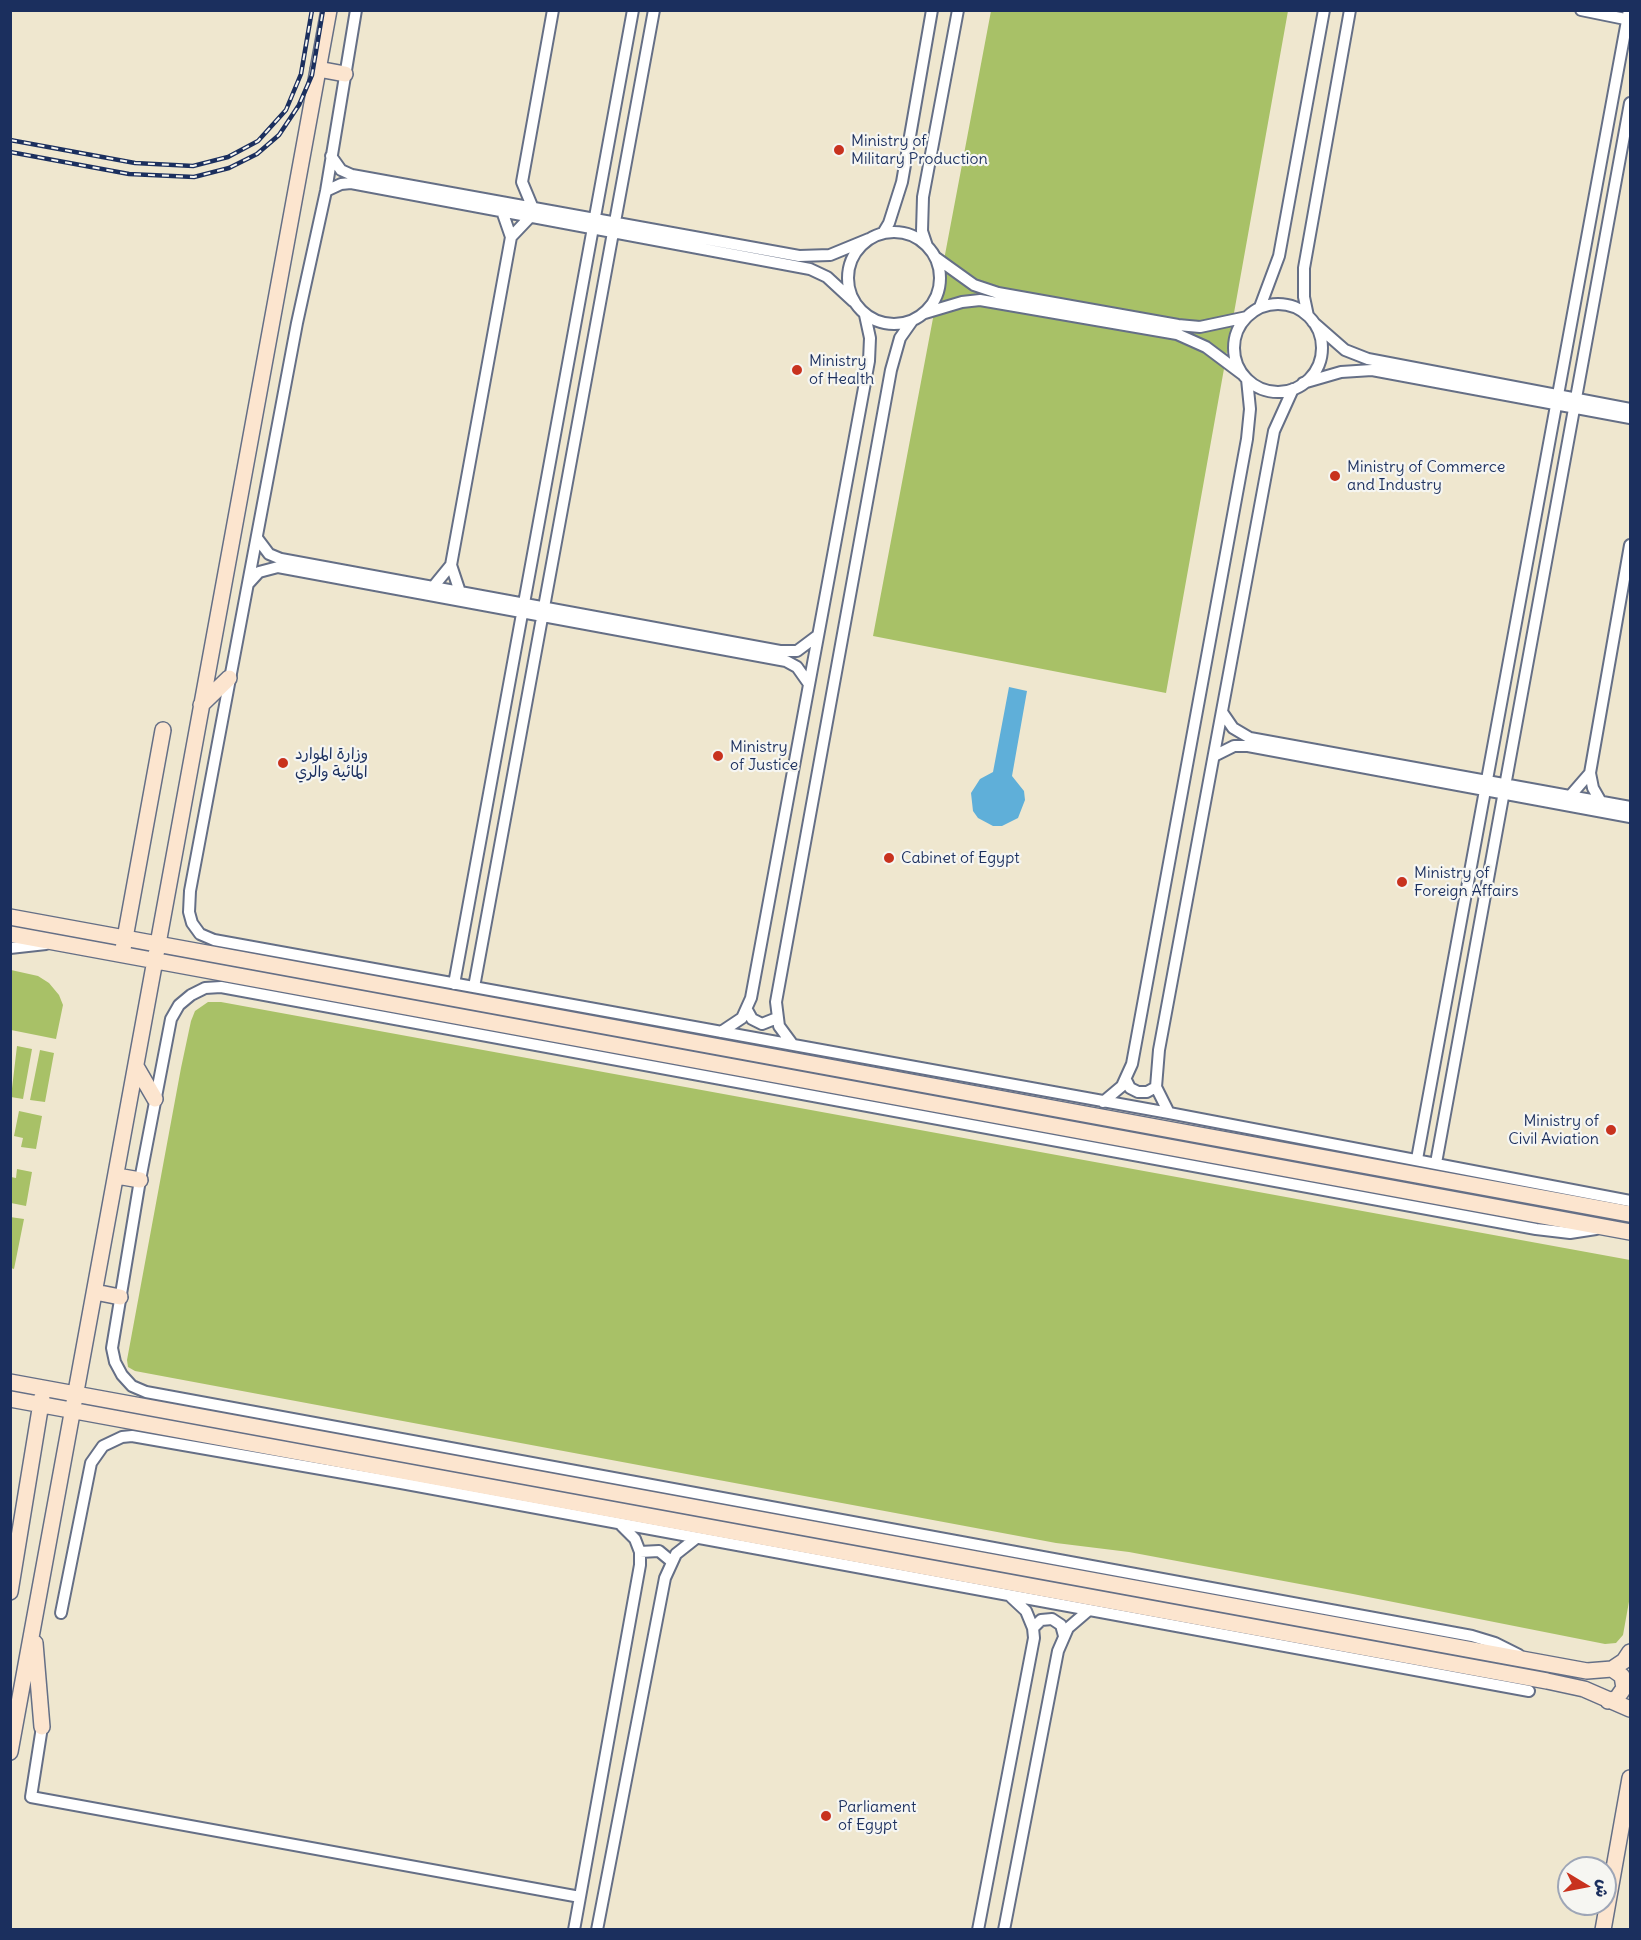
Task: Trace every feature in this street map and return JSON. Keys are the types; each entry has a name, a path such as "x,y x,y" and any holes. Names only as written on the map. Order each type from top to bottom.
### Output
{"street":[{"path":"10,1752 329,10"},
{"path":"356,10 326,190 297,323 190,891 189,912 195,929 206,938 274,958 798,1061 820,1058 1169,1113 1268,1140 1436,1163 1612,1197 1629,1210"},
{"path":"531,211 522,182 553,10"},
{"path":"454,984 633,10"},
{"path":"474,987 654,10"},
{"path":"883,233 889,224 902,182 932,10"},
{"path":"925,313 934,301 939,287 940,272 922,231 923,197 958,10"},
{"path":"1260,308 1279,256 1324,10"},
{"path":"1304,383 1317,366 1321,355 1318,332 1304,297 1304,268 1350,10"},
{"path":"1417,1160 1629,17 1581,10"},
{"path":"318,69 345,74"},
{"path":"1436,1163 1630,103"},
{"path":"331,156 341,170 352,175 614,226 810,269 827,278 865,315 888,325 912,321 925,313 962,302 980,300 1177,334 1206,347 1268,391 1293,389 1304,383 1341,372 1367,370 1575,403 1630,409"},
{"path":"503,206 522,182"},
{"path":"326,190 335,185 351,183 503,206"},
{"path":"433,587 451,564 511,237 503,206"},
{"path":"511,237 531,211"},
{"path":"614,226 809,257 830,255 883,233 907,233 927,246"},
{"path":"853,301 848,285 849,267 856,251 869,239"},
{"path":"935,257 974,285 998,293 1178,325 1200,327 1247,317 1260,308 1286,305 1311,319 1345,350 1368,359 1557,400"},
{"path":"721,1032 736,1024 747,1010 869,361 870,338 865,315"},
{"path":"1103,1102 1118,1091 1126,1080 1133,1056 1247,439 1250,409 1245,376 1235,357 1235,338 1247,317"},
{"path":"794,1045 783,1033 777,1018 776,1002 891,370 900,338 912,321"},
{"path":"1169,1113 1156,1087 1159,1050 1274,431 1293,389"},
{"path":"1575,403 1630,418"},
{"path":"256,538 269,554 281,559 460,592 524,609"},
{"path":"1601,802 1593,788 1590,773 1630,545"},
{"path":"451,564 460,592"},
{"path":"248,584 259,572 278,567 788,652 805,648 818,636"},
{"path":"542,612 786,661 797,667 809,684"},
{"path":"201,705 229,678"},
{"path":"1222,712 1233,728 1250,738 1488,785"},
{"path":"122,955 163,730"},
{"path":"1214,756 1227,748 1248,746 1630,807"},
{"path":"1570,796 1590,773"},
{"path":"1505,788 1630,817"},
{"path":"10,917 159,945 274,958 474,987 794,1045 820,1058 1268,1140 1629,1210"},
{"path":"10,934 156,961 269,989 1541,1230 1570,1233 1604,1226"},
{"path":"10,948 58,942"},
{"path":"193,1408 132,1386 122,1375 115,1362 112,1348 140,1180 171,1019 184,1000 198,991 213,987 269,989 795,1078 1630,1232"},
{"path":"747,1010 752,1019 762,1024 777,1018"},
{"path":"795,1078 798,1061"},
{"path":"137,1068 155,1099"},
{"path":"1126,1080 1130,1088 1138,1092 1147,1092 1156,1087"},
{"path":"117,1176 140,1180"},
{"path":"95,1292 120,1297"},
{"path":"10,1382 76,1394 193,1408 1587,1671 1612,1669 1624,1661 1630,1652"},
{"path":"10,1593 44,1388"},
{"path":"10,1399 1584,1689 1630,1709"},
{"path":"61,1613 91,1463 103,1446 122,1437 132,1436 170,1441 1528,1691 1547,1682"},
{"path":"574,1929 639,1572 640,1552 632,1534 621,1525"},
{"path":"597,1929 664,1578 671,1561 681,1548 695,1539"},
{"path":"640,1552 659,1551 671,1561"},
{"path":"978,1929 1032,1648 1033,1628 1026,1611 1008,1596"},
{"path":"1004,1929 1058,1651 1074,1621 1089,1611"},
{"path":"1033,1628 1041,1620 1052,1618 1061,1625 1064,1636"},
{"path":"33,1629 42,1727 30,1797 580,1897"},
{"path":"1257,1641 1273,1631"},
{"path":"1608,1701 1617,1698 1624,1688 1622,1676 1612,1669"},
{"path":"1603,1929 1630,1778"}],"green space":[{"path":"991,11 1288,11 1166,693 873,636"},
{"path":"11,970 38,976 49,983 59,995 63,1005 56,1039 11,1030"},
{"path":"208,1002 221,1002 1630,1260 1630,1596 1623,1635 1616,1643 1605,1644 1129,1552 1056,1543 135,1371 128,1367 127,1360 181,1068 195,1011"},
{"path":"17,1046 32,1049 23,1099 11,1097"},
{"path":"40,1050 54,1053 45,1102 30,1100"},
{"path":"19,1111 42,1116 36,1149 21,1147 23,1138 14,1136"},
{"path":"17,1169 32,1172 26,1206 11,1203 11,1177 16,1178"},
{"path":"10,1217 24,1219 14,1269 11,1268"}],"water":[{"path":"1009,687 1027,691 1012,776 1024,791 1025,800 1018,818 1002,826 993,826 978,818 973,811 971,793 980,779 993,772"}],"railway":[{"path":"10,140 135,163 193,166 228,157 258,141 286,110 301,74 312,10"},
{"path":"10,152 129,174 194,177 229,168 257,154 279,135 299,105 312,75 323,10"}],"place":[{"name":"Ministry of Military Production","path":"839,150"},
{"name":"Ministry of Health","path":"797,370"},
{"name":"Ministry of Commerce and Industry","path":"1335,476"},
{"name":"Ministry of Justice","path":"718,756"},
{"name":"وزارة الموارد المائية والري","path":"283,763"},
{"name":"Cabinet of Egypt","path":"889,858"},
{"name":"Ministry of Foreign Affairs","path":"1402,882"},
{"name":"Ministry of Civil Aviation","path":"1611,1130"},
{"name":"Parliament of Egypt","path":"826,1816"}]}
